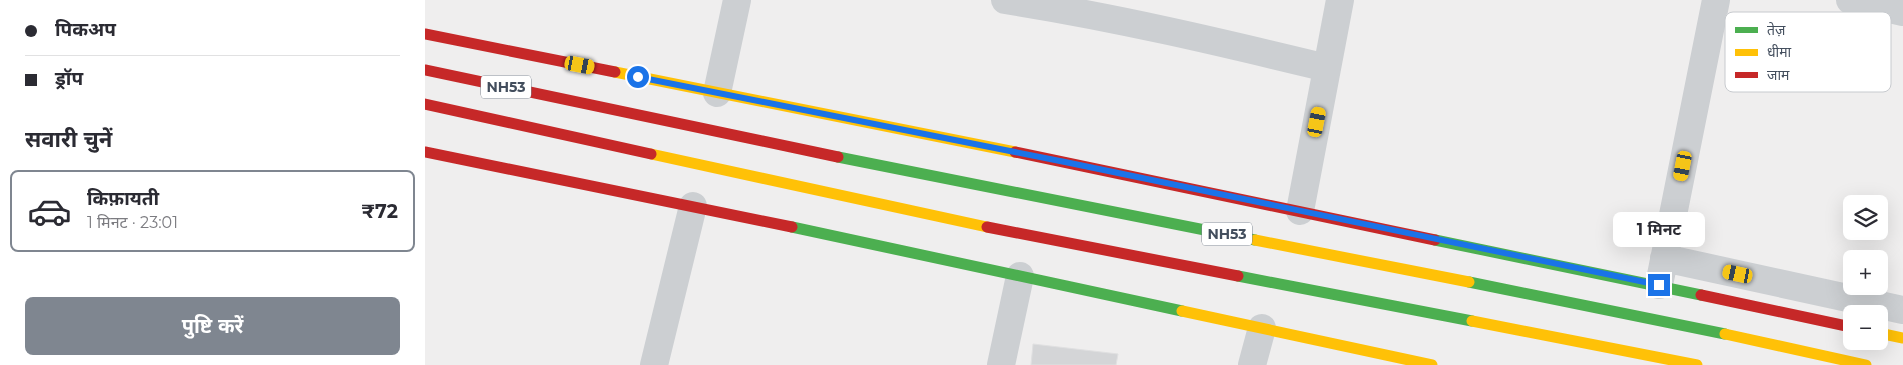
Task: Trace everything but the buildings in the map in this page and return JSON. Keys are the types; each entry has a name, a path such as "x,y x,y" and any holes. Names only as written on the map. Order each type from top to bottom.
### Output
{"main road":[{"path":"425,34 1300,211 1659,285 1843,325"},
{"name":"NH53","path":"425,70 921,174 1633,314 1866,365"},
{"name":"NH53","path":"425,104 951,220 1697,365"},
{"path":"425,152 693,206 1432,365"},
{"path":"1888,335 1903,338"}],"street":[{"path":"717,92 737,0"},
{"path":"1005,0 1106,17 1327,68"},
{"path":"1300,211 1340,0"},
{"path":"1659,285 1716,0"},
{"path":"1850,0 1903,12"},
{"path":"654,365 693,206"},
{"path":"1664,258 1903,310"},
{"path":"1001,365 1020,276"},
{"path":"1252,365 1262,328"}],"traffic: fast":[{"path":"838,157 1255,240"},
{"path":"792,227 1182,311"},
{"path":"1435,240 1701,295"},
{"path":"1238,276 1472,321"},
{"path":"1469,282 1725,334"}],"traffic: slow":[{"path":"615,72 1015,152"},
{"path":"651,154 987,227"},
{"path":"1255,240 1469,282"},
{"path":"1182,311 1432,365"},
{"path":"1472,321 1697,365"},
{"path":"1725,334 1866,365"},
{"path":"1888,335 1903,338"}],"traffic: jam":[{"path":"425,34 615,72"},
{"path":"425,70 838,157"},
{"path":"425,104 651,154"},
{"path":"425,152 792,227"},
{"path":"1015,152 1435,240"},
{"path":"987,227 1238,276"},
{"path":"1701,295 1843,325"}],"route":[{"path":"638,77 1065,162 1659,285"}]}
